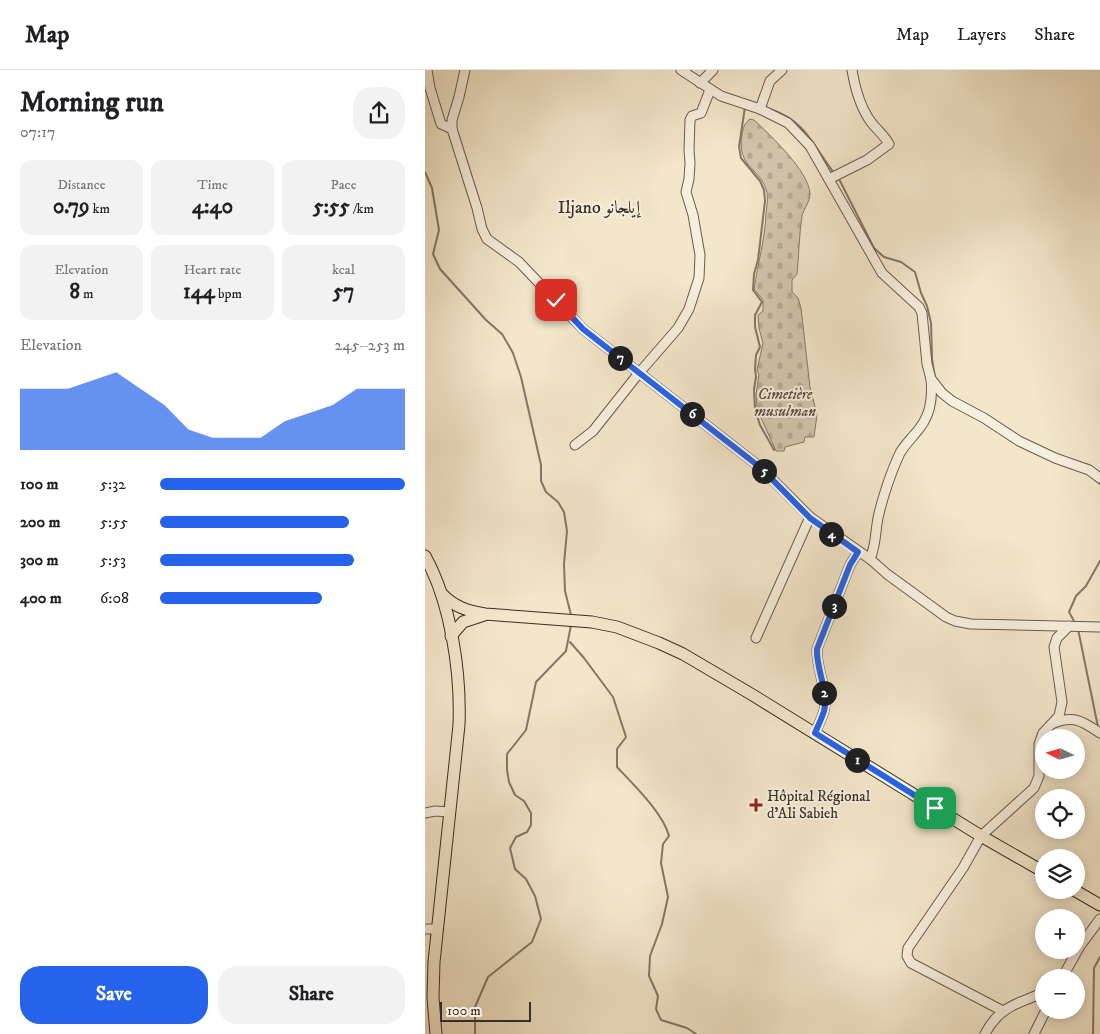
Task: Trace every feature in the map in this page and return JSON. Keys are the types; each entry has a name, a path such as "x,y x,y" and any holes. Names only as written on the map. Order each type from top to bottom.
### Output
{"main road":[{"path":"425,556 441,594 459,679 460,698 459,725 437,929 433,998 436,1034"},
{"path":"441,594 454,605 485,614 579,621 617,628 659,642 751,694 981,836 1035,867"},
{"path":"447,620 457,610 465,609"},
{"path":"451,636 463,622 485,614"},
{"path":"1085,896 1100,905"}],"street":[{"path":"427,70 430,88 441,124 452,129"},
{"path":"465,70 451,120 452,129 487,240 519,262 583,329 761,468 810,518 870,559 887,574 946,617 971,624 1100,627"},
{"path":"681,70 721,96 760,109 788,123 809,146 882,273 919,307 922,313 932,397 924,424 906,444 899,456 878,518 875,547 870,559"},
{"path":"700,83 713,70"},
{"path":"760,109 770,82 782,70"},
{"path":"829,179 867,160 889,144 866,115 855,86 852,70"},
{"path":"575,445 593,431 678,328 689,309 696,290 700,255 693,215 686,192 690,163 690,120 692,116 701,113 710,90"},
{"path":"931,379 942,393 953,401 985,418 1019,441 1055,458 1089,470 1100,478"},
{"path":"755,638 810,518"},
{"path":"815,733 824,711 825,697 816,658 817,649 850,565 858,552"},
{"path":"1003,1011 911,963 907,956 908,948 963,868 981,836 1034,788 1039,776 1039,744 1043,733 1059,716 1062,702 1054,647 1057,638 1069,626"},
{"path":"1052,724 1063,720 1079,720 1100,733"},
{"path":"425,813 435,811 449,812"},
{"path":"1067,969 1080,946 1100,920"},
{"path":"425,929 437,929"},
{"path":"985,1034 1003,1011 1035,995"},
{"path":"1034,1034 1042,1019"}],"green space":[{"name":"Cimetière musulman","path":"750,119 754,120 796,164 808,185 810,194 802,216 797,274 792,280 792,292 798,298 801,308 810,387 817,415 814,437 805,437 804,442 785,447 784,451 776,451 757,409 756,394 759,375 757,370 763,343 758,315 763,311 763,300 754,289 764,232 767,193 760,178 746,161 741,146 745,124"}],"waterway":[{"path":"681,75 689,80"},
{"path":"745,107 739,147 741,158 760,181 764,190 765,201 753,290 762,302 755,315 755,327 760,347 756,355 755,409 760,425 774,450"},
{"path":"770,109 782,114 801,127 834,173"},
{"path":"425,172 432,188 439,230 433,254 440,269 486,320 502,334 513,353 521,377 541,465 541,481 546,492 558,502 564,512 567,531 564,564 565,591 571,615"},
{"path":"839,179 874,248 884,257 901,262 915,272 931,323 932,359 935,378"},
{"path":"987,415 999,423"},
{"path":"1072,460 1089,465 1089,468"},
{"path":"1094,479 1100,484"},
{"path":"1075,623 1069,612 1076,596 1086,586 1100,561"},
{"path":"475,1034 475,1007 488,977 532,942 541,919 535,896 526,879 515,869 510,848 516,837 527,832 531,825 531,813 524,801 515,795 509,782 507,754 526,730 536,682 566,651 571,625"},
{"path":"1078,629 1098,727"},
{"path":"570,642 613,697 626,737 617,749 617,767 639,790 661,818 669,836 663,844 661,863 668,897 662,924 650,956 649,976 658,996 656,1009 661,1020 687,1028 696,1034"},
{"path":"1093,1034 1094,968 1100,957"}],"place":[{"name":"Hôpital Régional d'Ali Sabieh","path":"756,805"}],"district":[{"name":"Iljano إيلجانو","path":"599,208"}],"route":[{"path":"556,300 583,329 761,468 810,518 858,552 850,565 817,649 816,658 825,697 824,711 815,733 935,808"}]}
